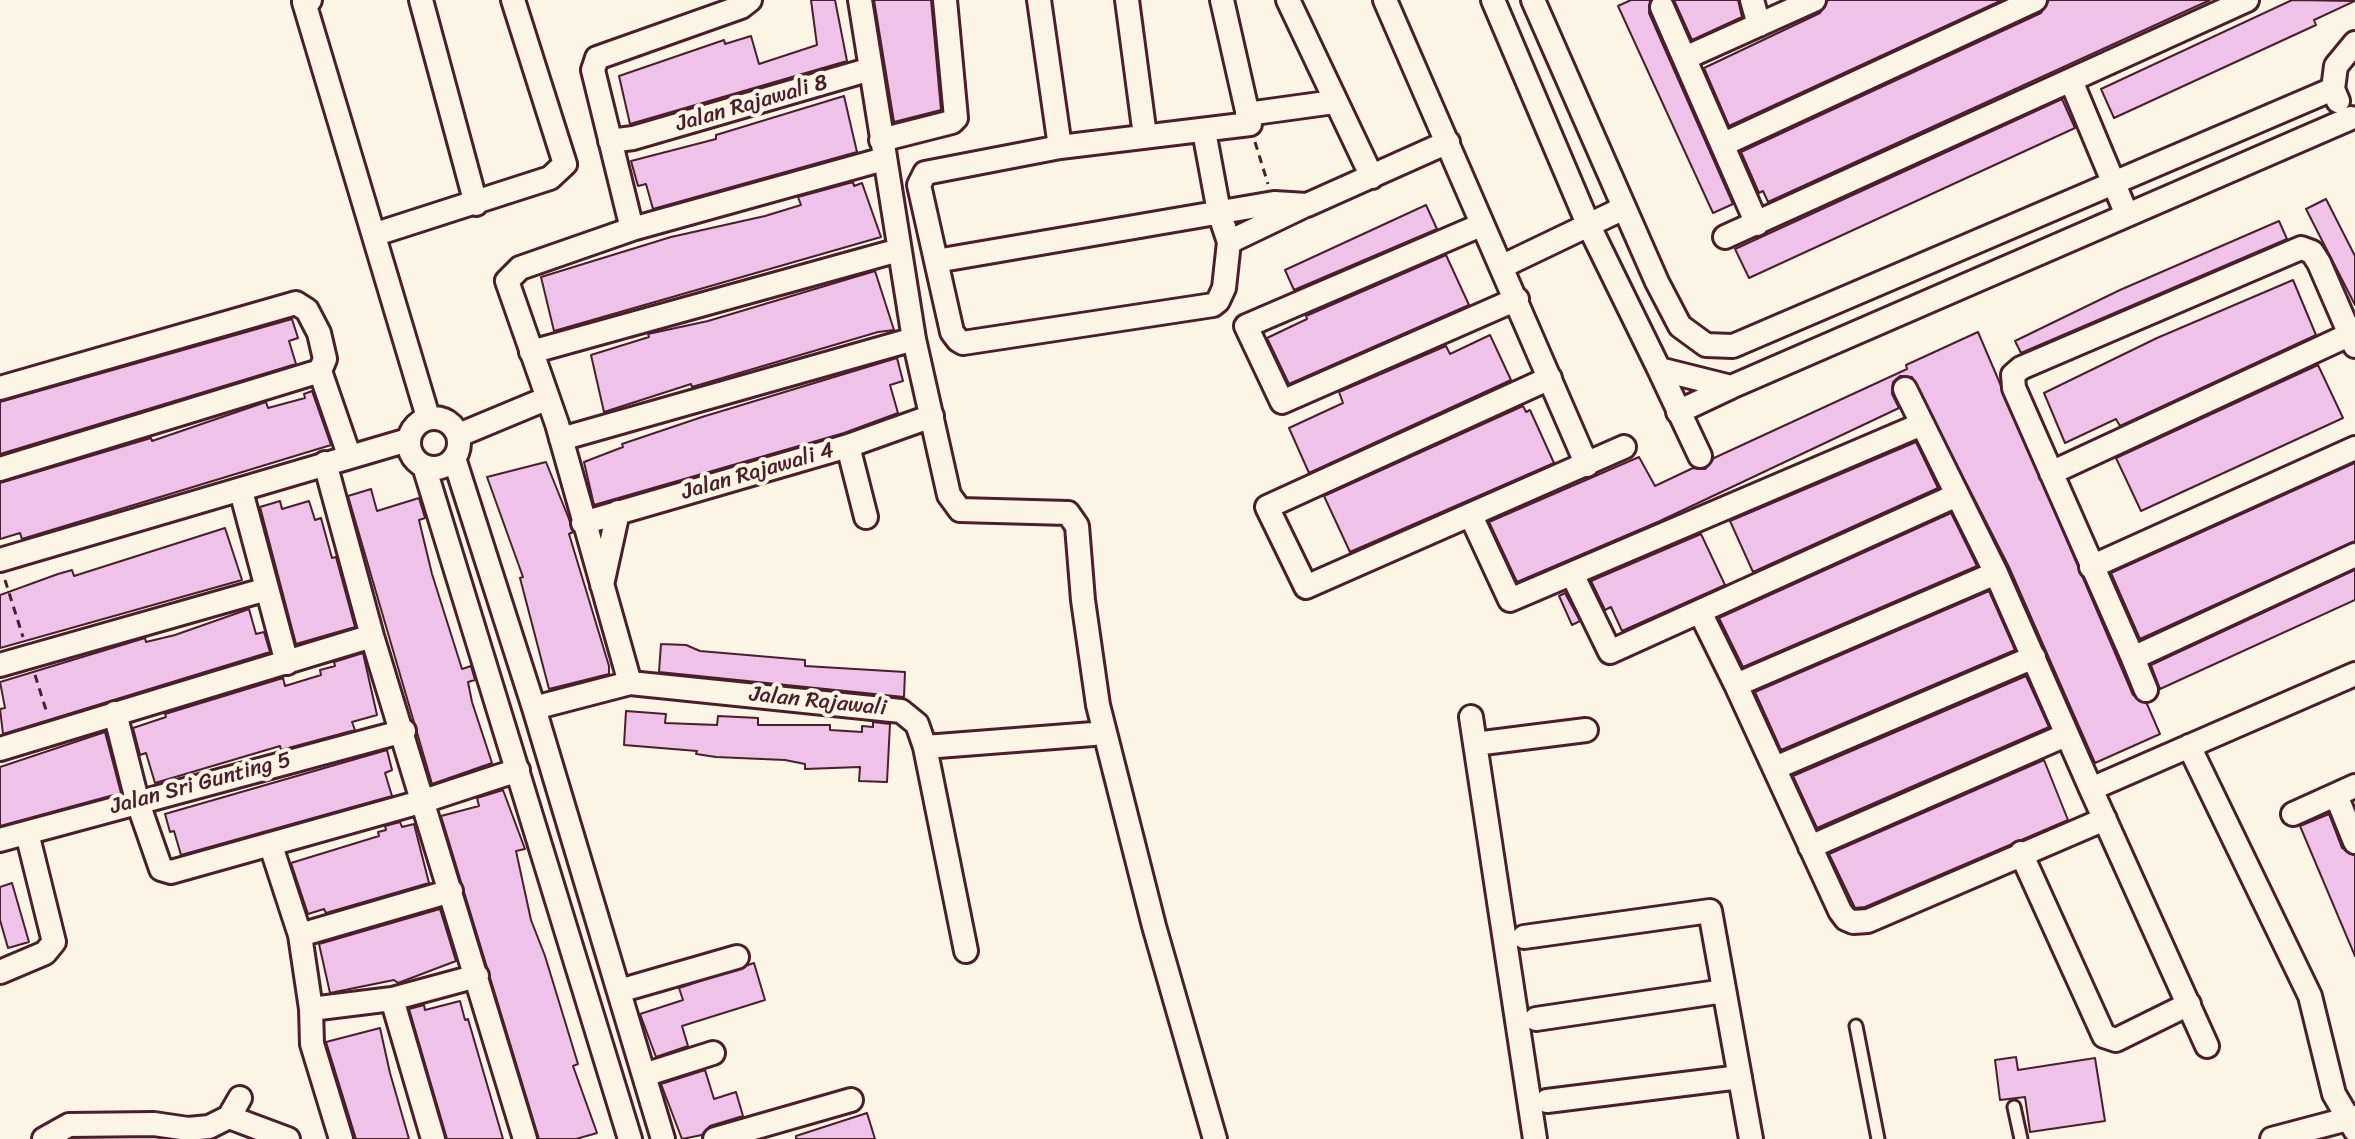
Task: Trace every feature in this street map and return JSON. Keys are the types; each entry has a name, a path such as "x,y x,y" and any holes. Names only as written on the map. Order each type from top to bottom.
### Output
{"street":[{"path":"310,0 304,2 376,234 428,417"},
{"path":"421,0 476,204"},
{"path":"376,234 550,178 565,164 513,0"},
{"path":"632,229 593,70 597,58 741,7 750,0"},
{"path":"860,0 914,339 949,495 960,510 1068,513 1077,526 1083,600 1098,705 1154,926 1215,1139"},
{"path":"630,683 601,590 561,439 507,281 511,274 632,229 883,150 956,118 945,0"},
{"path":"1039,0 1060,147"},
{"path":"1127,0 1145,136"},
{"path":"1222,0 1248,119"},
{"path":"1288,0 1372,177"},
{"path":"1385,0 1587,465"},
{"path":"1493,0 1605,216 1680,326 1706,345 1733,346 2122,200 2353,119 2343,110 2333,89 2336,66 2355,43"},
{"path":"1533,0 1659,369 1700,456"},
{"path":"1752,0 1759,25"},
{"path":"1685,58 1814,0"},
{"path":"1724,144 2035,0"},
{"path":"1725,237 2072,83 2247,0"},
{"path":"1662,7 1757,224"},
{"name":"Jalan Rajawali 8","path":"610,141 633,138 871,69"},
{"path":"2072,83 2122,200"},
{"path":"1678,412 2122,200 2333,89"},
{"path":"1204,131 1219,212 1229,242 1224,288 1213,305 963,343 952,332 919,185 925,173 1060,147 1204,131 1334,102"},
{"path":"1229,242 1448,142"},
{"path":"936,261 1274,203 1307,205"},
{"path":"1503,266 1605,216"},
{"path":"1481,225 1246,326 1282,402 1517,299"},
{"path":"2051,473 2353,340 2312,252 2301,248 2021,368 2013,375 2014,388 2091,567 2146,690"},
{"path":"531,352 899,250"},
{"path":"0,388 296,303 307,310 319,333 325,359 320,371 349,455"},
{"path":"561,439 914,339"},
{"path":"1659,369 1731,387"},
{"path":"0,469 320,371"},
{"path":"1550,378 1267,507 1306,587 1624,447"},
{"path":"1905,389 1996,573 2207,1046"},
{"path":"459,435 548,398"},
{"name":"Jalan Rajawali 4","path":"583,523 848,446 932,416"},
{"path":"459,435 443,418 428,417 412,429 408,440 413,458 424,466 630,1139"},
{"path":"1471,516 1510,600 1922,424"},
{"path":"459,435 454,458 534,708 663,1139"},
{"path":"2,569 349,455 408,440"},
{"path":"848,446 866,517"},
{"path":"2091,567 2355,448"},
{"path":"424,466 446,465 454,458"},
{"path":"325,463 372,636 404,731 525,1139"},
{"path":"241,491 287,663"},
{"path":"1572,574 1610,652 1957,495"},
{"path":"601,590 618,512"},
{"path":"2133,658 2355,555"},
{"path":"1736,685 1996,573"},
{"path":"0,665 267,589"},
{"path":"1700,612 1840,911 1853,922 1868,921 2105,819"},
{"path":"0,749 372,636"},
{"path":"1775,768 2034,657"},
{"path":"2091,789 2355,674"},
{"name":"Jalan Rajawali","path":"534,708 630,683 901,711 917,724 925,747 966,951"},
{"path":"115,713 137,800 161,869 181,871 424,801 518,770"},
{"path":"1471,717 1535,1139"},
{"path":"1475,744 1586,730"},
{"name":"Jalan Sri Gunting 5","path":"0,840 137,800 404,731"},
{"path":"925,747 1093,734"},
{"path":"1810,847 2066,735"},
{"path":"2189,746 2310,996 2334,1094 2352,1122 2272,1139"},
{"path":"2293,814 2346,790 2355,842"},
{"path":"0,972 45,953 54,942 27,833"},
{"path":"271,846 300,935 311,1009 312,1044 341,1139"},
{"path":"2021,853 2104,1036 2116,1040 2189,1004"},
{"path":"300,935 451,891"},
{"path":"1524,937 1710,911 1751,1139"},
{"path":"619,991 737,957"},
{"path":"311,1009 392,999 477,976"},
{"path":"1536,1019 1724,991"},
{"path":"392,999 433,1139"},
{"path":"644,1075 713,1053"},
{"path":"1547,1101 1740,1077"},
{"path":"715,1139 851,1100"},
{"path":"44,1139 69,1125 209,1127 235,1107 288,1139"}],"lane":[{"path":"1856,1026 1878,1139"},
{"path":"2014,1107 2021,1139"}],"path":[{"path":"1248,119 1274,203"},
{"path":"2,569 53,732"}],"building":[{"path":"811,0 835,0 847,61 630,124 619,76 724,40 725,44 751,36 759,64 817,45"},
{"path":"874,0 931,0 941,110 894,122"},
{"path":"1631,0 1650,0 1649,13 1733,204 1713,213 1618,6"},
{"path":"1674,0 1738,0 1742,17 1692,40"},
{"path":"1828,0 2002,0 1729,126 1704,68 1820,13"},
{"path":"2049,0 2210,0 1768,202 1763,191 1759,193 1741,152 2041,13"},
{"path":"2292,0 2355,1 2314,20 2316,25 2114,118 2101,89"},
{"path":"844,96 857,152 653,209 646,184 638,186 631,161 716,139 716,135"},
{"path":"2062,99 2075,128 1749,278 1735,249"},
{"path":"853,182 854,186 862,183 881,237 554,331 541,277 671,237 765,216 801,205 798,197"},
{"path":"2326,199 2355,256 2355,305 2306,209"},
{"path":"1426,205 1437,229 1294,290 1285,270"},
{"path":"2279,221 2287,239 2021,353 2015,341 2120,290"},
{"path":"1446,255 1469,305 1289,384 1267,338 1307,319 1306,316"},
{"path":"875,271 894,330 878,332 692,387 691,384 604,412 591,355 649,337 648,334 708,321"},
{"path":"2293,280 2316,335 2120,426 2116,419 2065,443 2044,393 2157,338"},
{"path":"292,319 298,338 289,341 296,364 0,454 0,402"},
{"path":"1978,332 2133,695 2147,704 2160,734 2095,763 2009,567 1912,377 1900,376 1893,382 1892,394 1899,408 1660,521 1517,582 1489,522 1639,457 1655,486 1693,468 1705,469 1714,458 1907,369 1906,365"},
{"path":"1490,335 1511,380 1309,473 1289,428 1343,403 1339,392 1446,346 1450,354"},
{"path":"897,358 903,381 890,385 898,413 844,433 594,505 584,462 623,447 622,444 702,417"},
{"path":"2318,365 2343,418 2141,511 2116,458"},
{"path":"312,391 331,445 22,539 20,533 0,539 0,483 151,438 152,441 266,402 268,408 305,398 304,394"},
{"path":"1523,406 1526,412 1530,410 1554,463 1350,552 1324,496"},
{"path":"1916,442 1938,488 1753,572 1730,521"},
{"path":"546,462 569,519 573,532 569,534 609,666 609,674 549,689 520,578 523,577 487,477"},
{"path":"2355,463 2355,541 2140,639 2111,573"},
{"path":"371,489 377,511 419,498 425,518 419,520 432,574 462,669 471,666 475,680 468,682 472,702 492,763 432,784 348,496"},
{"path":"280,501 282,509 309,501 315,520 321,518 332,558 336,557 355,627 296,644 260,507"},
{"path":"1951,513 1977,566 1743,667 1719,618"},
{"path":"225,528 242,580 0,648 0,595 58,574 72,570 74,576"},
{"path":"1701,534 1725,585 1622,631 1611,607 1605,610 1591,581"},
{"path":"2355,570 2355,600 2160,689 2151,665"},
{"path":"1989,591 2015,650 1781,750 1755,692"},
{"path":"1565,593 1580,621 1572,625 1559,596"},
{"path":"249,609 256,634 264,632 270,652 3,734 0,709 5,708 0,682 145,638 146,642 175,635"},
{"path":"661,644 686,645 700,651 805,660 805,666 905,672 904,697 659,672"},
{"path":"363,653 377,715 352,722 355,730 281,750 280,746 155,783 146,753 140,755 133,728 166,717 165,714 283,678 285,686 321,675 320,670 335,666 334,662"},
{"path":"2026,676 2049,727 1817,828 1793,776"},
{"path":"626,711 666,714 665,723 717,725 718,716 758,718 758,725 830,725 830,730 862,732 862,726 873,727 873,722 890,724 887,782 859,781 860,767 805,769 805,764 785,760 716,757 696,754 697,751 624,745"},
{"path":"105,732 121,793 0,826 0,767"},
{"path":"387,750 392,770 385,773 392,796 181,855 174,831 170,832 165,814"},
{"path":"2044,760 2068,820 1865,907 1855,908 1829,854"},
{"path":"503,790 525,849 516,851 531,920 578,1064 573,1066 597,1133 576,1139 539,1139 441,816 479,806 477,798"},
{"path":"2329,814 2342,848 2355,856 2355,956 2300,826"},
{"path":"400,822 402,827 414,824 429,883 326,913 324,909 308,914 291,863 379,836 378,832 386,830 385,826"},
{"path":"12,883 29,942 8,948 0,920 0,887"},
{"path":"440,909 456,961 398,983 394,980 330,993 319,944"},
{"path":"754,963 765,1000 682,1026 688,1046 656,1057 640,1014 683,1000 679,988"},
{"path":"460,1001 503,1139 447,1139 409,1009 424,1005 425,1010"},
{"path":"380,1028 409,1139 356,1139 326,1042"},
{"path":"2016,1057 2018,1070 2095,1058 2105,1121 2030,1132 2025,1097 2000,1100 1995,1060"},
{"path":"705,1070 714,1099 736,1092 743,1116 710,1126 702,1135 682,1139 661,1084"},
{"path":"867,1113 875,1139 796,1139 796,1136"}]}
